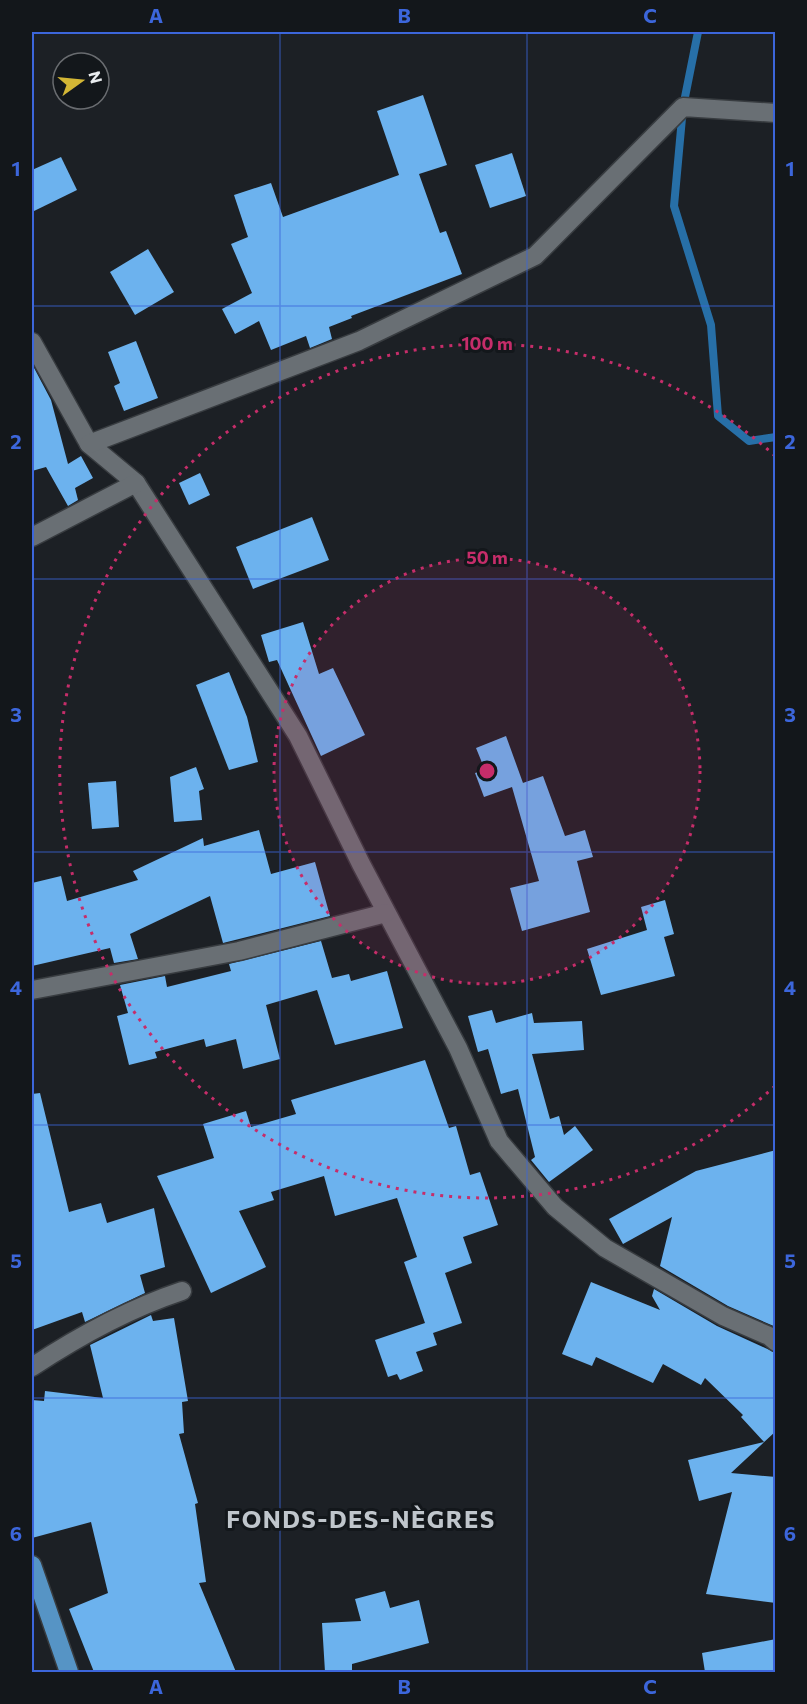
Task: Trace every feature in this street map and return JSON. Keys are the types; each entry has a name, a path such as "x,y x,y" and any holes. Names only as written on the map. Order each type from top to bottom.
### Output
{"main road":[{"path":"32,1565 69,1672"}],"street":[{"path":"89,444 359,341 535,256 683,107 776,113"},
{"path":"32,342 89,444 136,483 298,736 386,913 458,1048 500,1141 555,1207 605,1248 723,1316 769,1336 776,1342"},
{"path":"32,537 136,483"},
{"path":"32,990 239,951 386,913"},
{"path":"32,1367 66,1344 139,1305 182,1291"}],"building":[{"path":"423,95 447,165 419,174 440,233 446,231 462,274 351,316 352,318 329,327 332,339 310,348 306,336 271,350 259,321 235,334 222,309 252,293 231,244 248,237 234,195 271,183 283,217 399,175 377,111"},
{"path":"512,153 526,196 490,208 475,165"},
{"path":"61,157 77,190 32,212 32,170"},
{"path":"148,249 174,292 135,315 110,272"},
{"path":"136,341 158,398 124,411 114,386 120,383 108,352"},
{"path":"32,364 51,400 68,464 81,456 93,478 75,488 78,500 68,506 46,467 32,471"},
{"path":"200,473 210,495 189,505 179,483"},
{"path":"312,517 329,560 253,589 236,547"},
{"path":"303,622 319,674 333,668 365,735 321,756 277,660 269,662 261,635"},
{"path":"229,672 247,717 258,762 229,770 196,685"},
{"path":"506,736 523,783 543,776 565,836 585,830 593,857 577,861 590,912 522,931 510,888 539,881 512,787 484,797 475,773 485,770 476,748"},
{"path":"196,767 204,789 199,791 202,820 174,822 170,777"},
{"path":"116,781 119,827 92,829 88,783"},
{"path":"259,830 271,874 315,862 330,916 223,943 210,896 130,934 138,959 114,963 110,948 32,966 32,883 61,876 67,901 138,880 133,871 203,838 204,846"},
{"path":"665,900 674,934 664,937 675,976 601,995 587,949 647,930 641,907"},
{"path":"321,941 332,978 349,974 351,981 387,971 403,1028 335,1045 317,990 266,1005 280,1059 243,1069 236,1039 206,1047 204,1039 155,1052 157,1058 129,1065 117,1016 128,1013 120,985 165,976 167,987 231,971 229,964"},
{"path":"492,1010 496,1023 532,1013 534,1023 582,1021 584,1050 532,1054 550,1119 559,1116 564,1135 575,1126 593,1150 549,1182 531,1160 535,1157 518,1089 501,1094 488,1049 478,1052 468,1016"},
{"path":"425,1060 449,1128 456,1126 470,1175 480,1172 498,1225 463,1237 472,1263 445,1273 462,1323 433,1333 437,1345 416,1352 423,1371 400,1380 397,1374 388,1377 375,1340 425,1323 404,1262 417,1257 397,1198 335,1216 324,1176 271,1192 274,1200 239,1211 266,1267 211,1293 157,1176 214,1158 203,1124 246,1111 251,1127 296,1114 291,1100"},
{"path":"40,1093 69,1212 101,1203 107,1223 154,1208 165,1267 140,1275 145,1293 85,1322 82,1312 32,1330 32,1094"},
{"path":"776,1150 776,1327 728,1306 660,1266 672,1217 623,1244 609,1219 696,1171"},
{"path":"591,1282 660,1310 652,1296 654,1289 717,1326 776,1353 776,1431 731,1473 776,1477 776,1603 706,1594 732,1492 699,1501 688,1460 764,1442 741,1417 743,1415 705,1378 701,1385 663,1364 653,1383 596,1357 592,1366 562,1354"},
{"path":"151,1315 153,1321 174,1318 188,1401 182,1402 184,1433 179,1434 198,1503 195,1504 206,1582 199,1583 236,1672 94,1672 69,1609 108,1593 91,1522 32,1538 32,1400 44,1401 45,1391 103,1398 90,1345"},
{"path":"385,1591 390,1608 419,1600 429,1643 352,1664 352,1672 325,1672 322,1623 361,1621 355,1599"},
{"path":"776,1639 776,1672 705,1672 702,1653"}],"waterway":[{"path":"698,32 683,107 674,206 711,325 718,416 749,441 776,437"}],"district":[{"name":"FONDS-DES-NÈGRES","path":"361,1520"}]}
